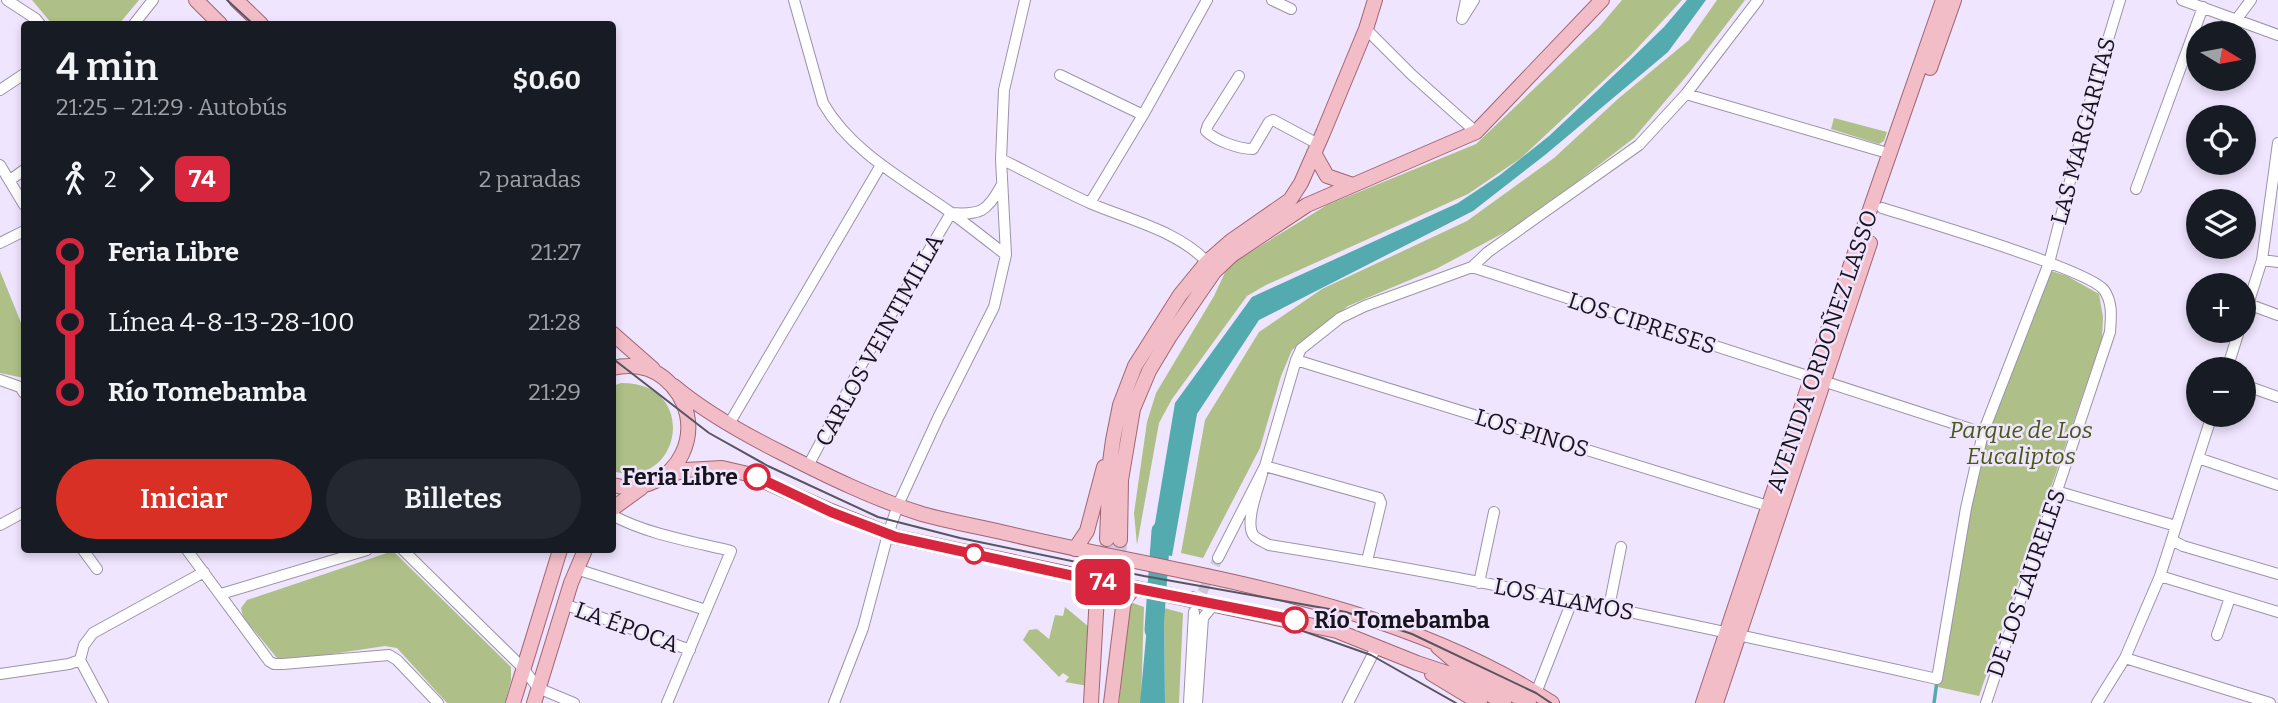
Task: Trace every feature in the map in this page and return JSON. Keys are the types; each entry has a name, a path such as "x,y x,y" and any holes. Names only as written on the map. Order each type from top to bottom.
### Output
{"main road":[{"path":"196,0 217,21"},
{"path":"236,0 258,21"},
{"path":"1114,539 1110,462 1120,405 1180,295 1207,262 1231,241 1290,200 1316,149 1366,29 1375,0"},
{"path":"1075,550 1087,531 1106,457 1117,398 1176,326 1213,272 1232,255 1307,205 1476,132 1602,0"},
{"name":"AVENIDA ORDOÑEZ LASSO","path":"1707,703 1943,0"},
{"name":"AVENIDA ORDOÑEZ LASSO","path":"1732,632 1768,506 1882,208 1954,0"},
{"path":"1316,149 1327,176 1353,185"},
{"path":"1307,169 1321,174 1323,198"},
{"path":"616,337 674,386 729,424 808,467 898,505 924,514 1075,550 1298,597 1424,636 1460,666 1533,698 1552,703"},
{"path":"616,368 634,366 659,374"},
{"path":"1140,563 1126,538 1126,493 1142,368"},
{"path":"662,477 681,456 689,429 685,406 674,386"},
{"path":"616,506 627,496 662,477 686,470 722,468 748,474 888,534 1337,631 1462,678 1504,703"},
{"path":"616,486 631,488 646,485"},
{"path":"513,703 559,553"},
{"path":"534,703 564,604 584,553"},
{"path":"1083,578 1092,586 1097,596 1090,703"},
{"path":"1110,703 1123,607 1125,599 1135,588"},
{"path":"1096,703 1111,597 1110,703"},
{"path":"1417,663 1480,703"}],"street":[{"path":"7,0 38,21"},
{"path":"136,21 153,0"},
{"path":"794,0 823,103 831,117 881,165 1006,255"},
{"path":"834,703 869,609 898,505 994,307 1006,255 1001,159 1004,90 1025,0"},
{"path":"1090,203 1207,0"},
{"path":"1272,0 1292,9"},
{"path":"1466,0 1462,19 1474,0"},
{"path":"1218,558 1264,470 1301,349 1340,318 1365,306 1472,267 1488,252 1639,145 1686,94 1758,0"},
{"name":"LAS MARGARITAS","path":"1937,679 1966,508 1983,433 2049,263 2096,79 2120,0"},
{"path":"2182,0 2278,35"},
{"path":"2236,20 2251,0"},
{"path":"2136,189 2203,7"},
{"path":"1366,29 1412,75 1476,132"},
{"path":"1060,75 1143,115"},
{"path":"1239,75 1208,125 1206,131 1210,135 1244,149 1253,149 1269,122 1273,120 1316,149"},
{"path":"0,90 21,76"},
{"path":"1686,94 1891,154"},
{"path":"2256,279 2262,260 2278,143"},
{"path":"1001,159 1090,203 1181,241 1196,250 1207,262"},
{"path":"0,165 21,200"},
{"path":"729,424 881,165"},
{"path":"10,180 21,172"},
{"path":"951,213 978,213 990,205 1002,184"},
{"name":"DE LOS LAURELES","path":"1882,208 2049,263 2096,282 2104,289 2111,306 2110,332 1986,703"},
{"name":"CARLOS VEINTIMILLA","path":"808,467 863,362 951,213"},
{"path":"0,243 21,232"},
{"path":"2262,260 2278,262"},
{"name":"LOS CIPRESES","path":"1472,267 1983,433"},
{"path":"2256,307 2278,315"},
{"name":"LOS PINOS","path":"1296,360 1768,506"},
{"path":"0,380 21,388"},
{"path":"2256,389 2278,397"},
{"path":"2097,703 2125,658 2160,576 2208,427"},
{"path":"2198,458 2278,485"},
{"path":"1264,470 1379,498 1381,503 1367,561"},
{"name":"LOS ALAMOS","path":"1264,470 1251,515 1251,529 1255,538 1269,545 1609,607 1937,679"},
{"path":"2056,491 2176,526"},
{"path":"1479,583 1494,512"},
{"path":"0,525 21,514"},
{"path":"616,517 677,538 732,551 667,703"},
{"path":"2172,540 2183,546 2278,574"},
{"path":"1609,607 1621,547"},
{"path":"85,553 97,569"},
{"path":"189,553 269,661 274,664 389,655 438,703"},
{"path":"221,594 358,553"},
{"path":"406,553 523,668 538,688 574,703"},
{"path":"576,569 706,610"},
{"path":"103,703 80,660 84,645 93,633 204,572"},
{"path":"2160,576 2278,612"},
{"path":"2217,635 2230,598"},
{"path":"1533,698 1572,601"},
{"name":"LA ÉPOCA","path":"564,604 690,650"},
{"path":"1197,703 1203,618 1210,609 1218,605"},
{"path":"1189,703 1194,612"},
{"path":"1348,703 1377,646"},
{"path":"2125,658 2270,703"},
{"path":"0,674 80,660"}],"green space":[{"path":"32,0 139,0 122,21 50,21"},
{"path":"1622,0 1682,0 1631,55 1521,158 1468,194 1247,296 1172,399 1159,423 1137,545 1134,513 1147,422 1156,393 1214,296 1228,266 1327,205 1476,144 1600,26"},
{"path":"1717,0 1745,0 1689,73 1634,138 1526,221 1436,269 1348,306 1292,350 1281,376 1260,448 1203,558 1181,553 1205,420 1259,332 1322,289 1467,221 1554,158 1619,98 1689,40"},
{"path":"1834,118 1887,132 1884,141 1879,144 1831,129"},
{"name":"Parque de Los Eucaliptos","path":"2045,269 2067,276 2099,294 2103,317 2102,339 1979,696 1938,687 1981,433"},
{"path":"0,271 21,323 21,377 0,373"},
{"path":"621,383 646,387 663,399 672,416 672,435 667,452 654,466 636,473 616,471 616,385"},
{"path":"387,553 395,553 511,667 511,680 505,703 447,703 397,648 385,646 285,661 277,658 243,617 241,608 247,600"},
{"path":"1130,602 1144,607 1141,703 1119,703"},
{"path":"1065,607 1089,627 1088,686 1065,682 1069,677 1063,673 1059,677 1023,640 1029,630 1037,629 1049,639 1055,615 1063,616"},
{"path":"1164,608 1183,613 1179,703 1165,703"}],"shaded area":[{"path":"1687,0 1706,0 1668,52 1473,211 1259,320 1197,414 1172,556 1150,553 1175,403 1252,297 1458,203 1500,175 1549,136 1664,27"},
{"path":"1149,604 1164,608 1165,703 1140,703"}],"waterway":[{"name":"Río Tomebamba","path":"1154,630 1161,531"},
{"path":"1934,703 1937,681"}],"tunnel":[{"path":"1117,598 1120,540"},
{"path":"1104,596 1107,543"},
{"path":"1196,606 1218,558"}],"tram line":[{"path":"227,0 250,21"},
{"path":"616,361 709,433 768,466 878,517 960,538 1144,576 1346,612 1412,634 1536,693 1551,703"},
{"path":"1192,592 1371,655 1456,703"}],"bus line":[{"name":"74","path":"757,477 831,512 896,537 1295,620"}],"place":[{"name":"Feria Libre","path":"757,477"},
{"name":"Río Tomebamba","path":"1295,620"}]}
